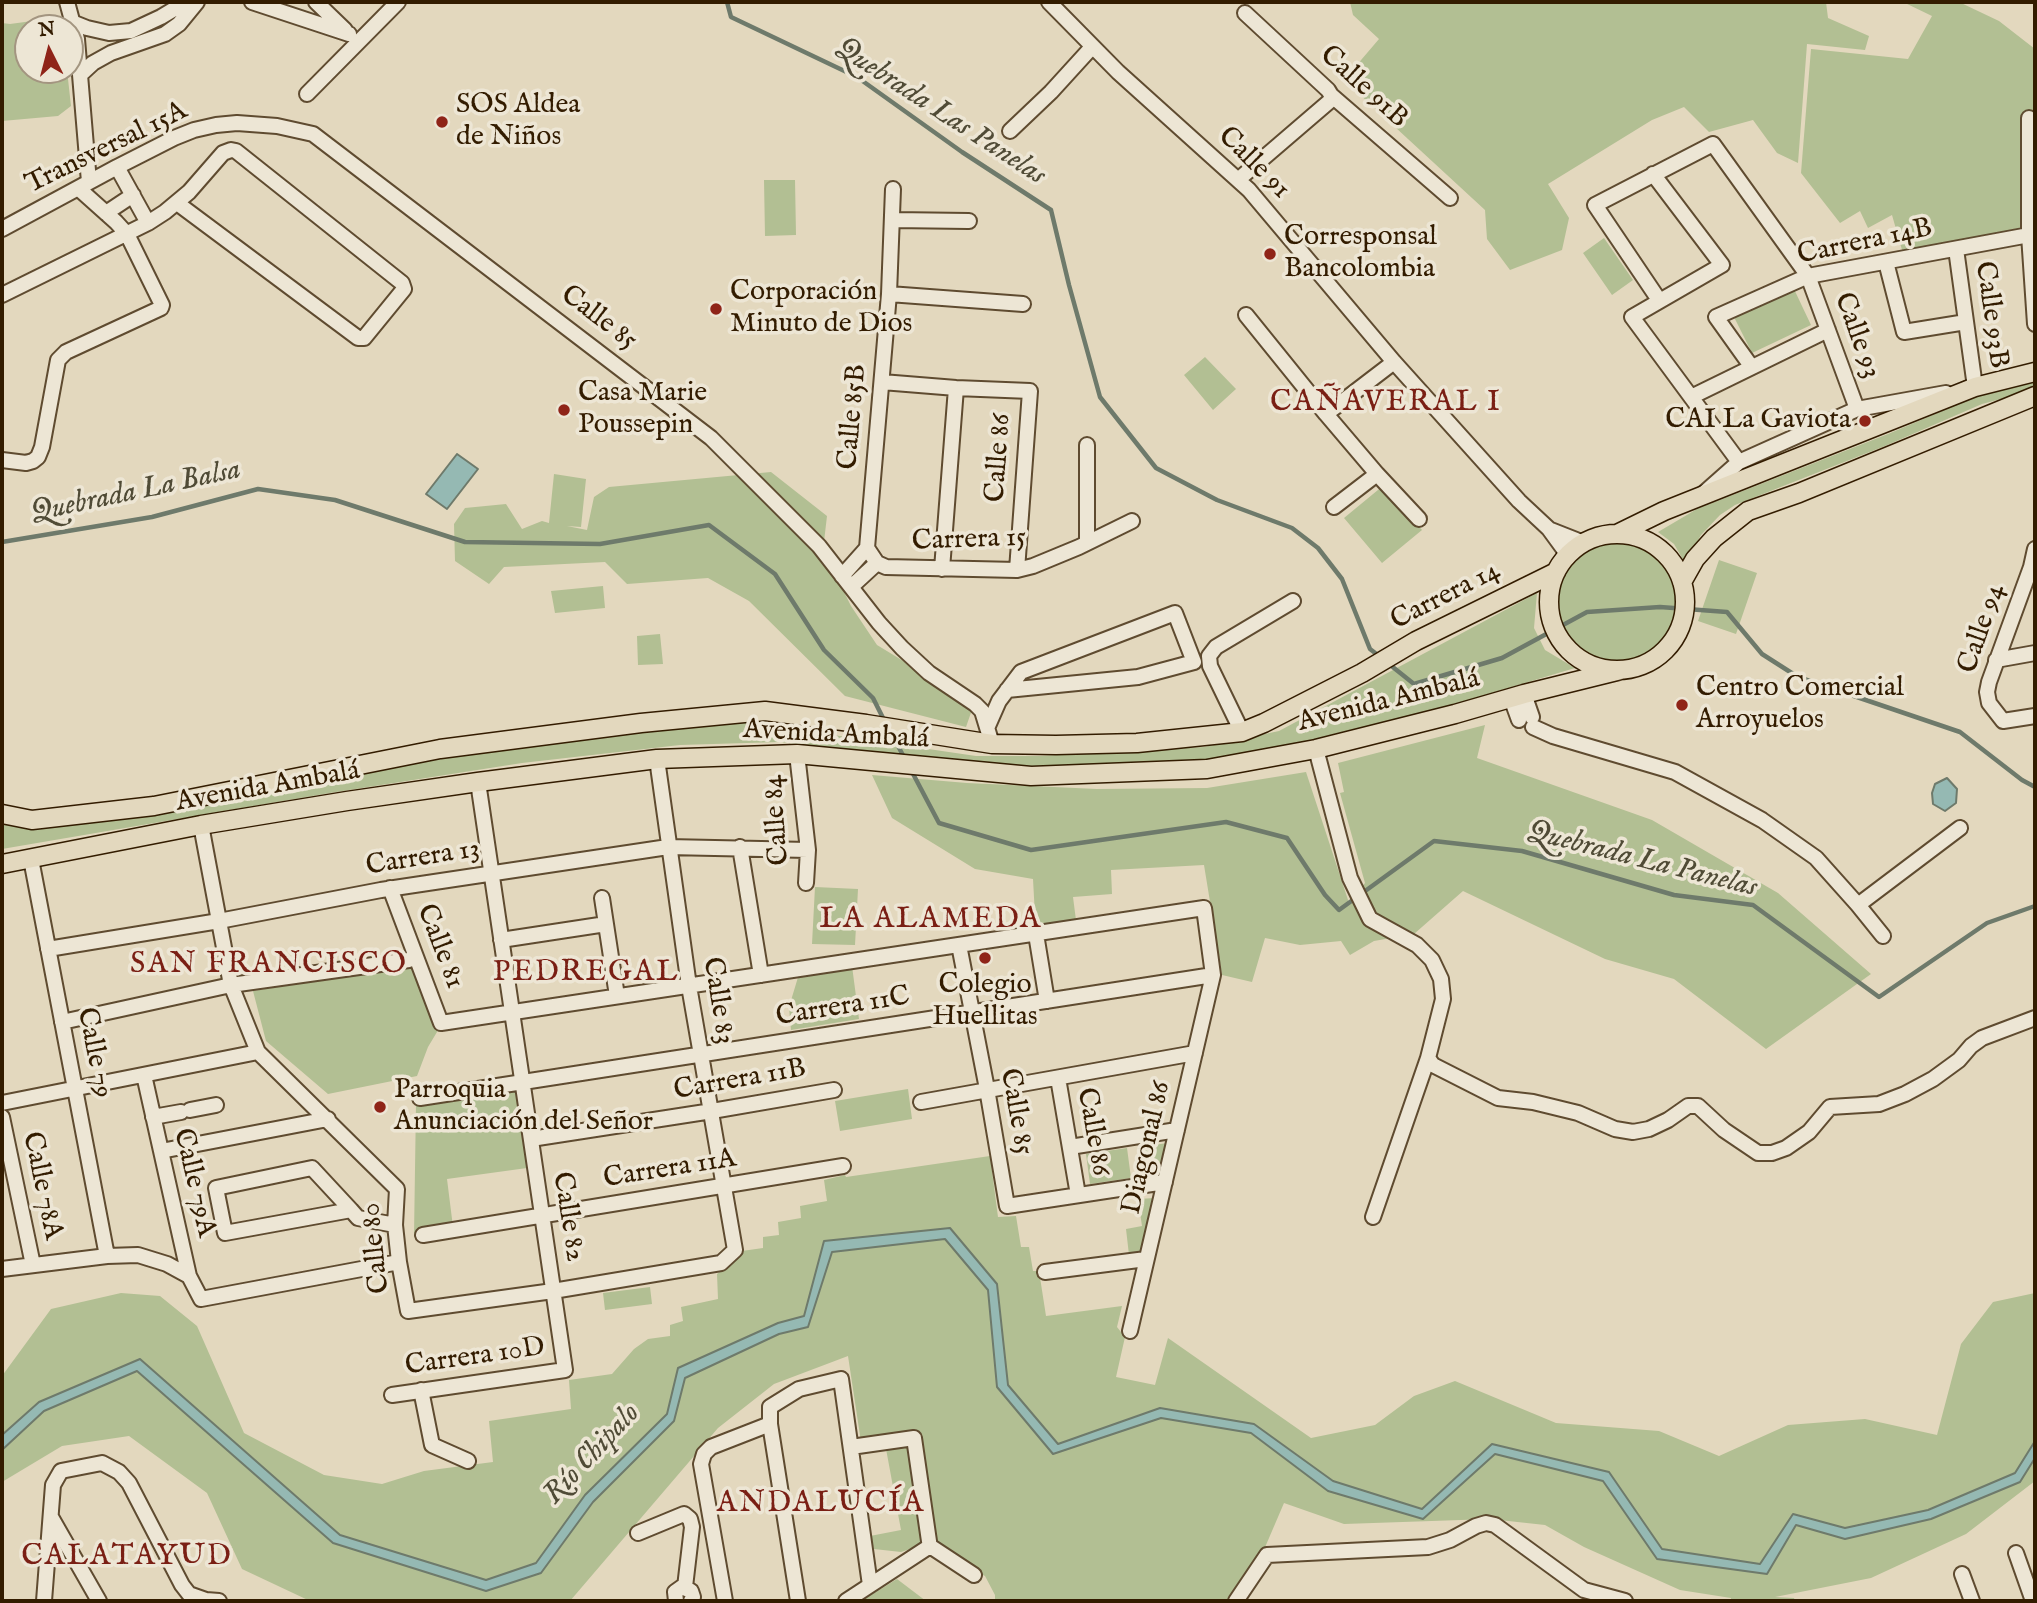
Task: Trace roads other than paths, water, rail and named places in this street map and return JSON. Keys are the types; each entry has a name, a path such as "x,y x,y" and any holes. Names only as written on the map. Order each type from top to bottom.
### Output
{"main road":[{"path":"1617,534 1641,539 1662,551 1678,570 1684,588 1685,615 1677,635 1660,655 1635,668 1610,670 1580,659 1555,635 1551,622 1549,604 1556,572 1568,555 1584,543 1597,537 1617,534 1664,511 1975,387 2035,372"},
{"path":"1684,588 1695,559 1713,538 1748,512 2035,396"},
{"name":"Carrera 14","path":"1362,673 1406,646 1556,572"},
{"name":"Avenida Ambalá","path":"2,864 201,825 347,801 657,759 797,754 1031,776 1207,769 1316,749 1622,670"},
{"name":"Avenida Ambalá","path":"2,814 32,820 154,806 440,749 641,723 765,711 992,744 1137,743 1242,732 1362,673"}],"street":[{"path":"84,26 109,33 131,31 187,2"},
{"path":"84,71 111,53 165,34 179,24 197,2"},
{"path":"252,2 354,38"},
{"path":"316,2 354,38"},
{"path":"307,94 354,38 398,2"},
{"name":"Calle 91","path":"1049,2 1118,72 1239,179 1394,362 1519,501 1549,529"},
{"name":"Calle 91B","path":"1245,13 1331,95 1450,198"},
{"path":"120,32 123,48"},
{"path":"1010,131 1093,47"},
{"path":"2,460 26,463 38,457 58,360 66,352 161,308 161,300 127,234 84,185 80,84"},
{"path":"1239,179 1331,100 1331,95"},
{"path":"2029,118 2033,148 2029,235 2033,252 2035,316"},
{"name":"Transversal 15A","path":"2,229 174,138 194,130 237,123"},
{"name":"Calle 85","path":"237,123 277,126 313,134 711,438 819,546 902,648 929,673 982,711 992,744"},
{"name":"Calle 93","path":"1653,174 1713,144 1808,276 1857,409"},
{"path":"2,295 148,223 177,203 223,153 232,150 402,283 404,289 364,338 358,338 177,203"},
{"path":"117,166 148,223"},
{"path":"1659,300 1595,205 1653,174 1722,265 1632,317 1739,462"},
{"name":"Calle 85B","path":"867,548 889,294 893,189"},
{"path":"106,213 132,195"},
{"path":"893,220 969,221"},
{"name":"Carrera 14B","path":"1751,366 1716,317 1808,276 2029,235"},
{"name":"Calle 93B","path":"1956,249 1975,387"},
{"path":"1886,262 1904,332 1966,321"},
{"path":"889,294 1023,304"},
{"path":"1246,315 1326,414 1419,519"},
{"path":"1690,397 1828,330"},
{"path":"1326,414 1394,362"},
{"path":"882,382 956,388 942,569"},
{"path":"1698,498 1739,462 1857,409 1975,387"},
{"name":"Calle 86","path":"956,388 1030,391 1017,570"},
{"path":"1087,445 1087,543"},
{"path":"1334,508 1377,474"},
{"name":"Carrera 15","path":"847,581 877,563 886,567 1017,570 1087,543 1132,521"},
{"path":"1549,529 1584,543"},
{"path":"1549,529 1568,555"},
{"path":"847,581 867,548 877,563"},
{"name":"Calle 94","path":"2035,549 2033,567 1996,660 1987,692 1989,703 2003,721 2035,716"},
{"path":"1242,732 1210,666 1209,656 1216,647 1293,601"},
{"path":"988,726 1003,695 1021,672 1175,613 1194,662 1138,677 1003,695"},
{"path":"1996,660 2035,653"},
{"path":"1517,696 1531,722 1553,736 1675,772 1762,820 1815,859 1883,936"},
{"path":"1316,749 1350,878 1370,919 1417,945 1433,960 1441,979 1443,999 1428,1058 1373,1217"},
{"name":"Calle 84","path":"797,754 808,850 806,883"},
{"name":"Calle 83","path":"553,1291 721,1263 735,1250 689,986 657,759"},
{"name":"Calle 82","path":"478,782 565,1370"},
{"name":"Calle 80","path":"201,825 231,985 258,1052 397,1189 395,1225 408,1311 553,1291"},
{"path":"1858,905 1960,828"},
{"name":"Carrera 13","path":"48,949 390,888 668,847 808,850"},
{"path":"740,847 761,975"},
{"name":"Calle 79","path":"31,859 107,1256"},
{"name":"Calle 81","path":"390,888 441,1023 512,1012"},
{"path":"602,898 617,996"},
{"path":"512,1012 1204,908 1213,975"},
{"path":"501,940 606,924"},
{"path":"1036,934 1046,1001"},
{"name":"Calle 85","path":"959,945 1006,1206 1078,1195"},
{"path":"62,1022 231,985 410,960"},
{"name":"Carrera 11C","path":"420,1098 1213,975"},
{"name":"Diagonal 86","path":"1130,1331 1213,975"},
{"path":"1428,1058 1433,1065 1498,1098 1533,1102 1578,1113 1615,1129 1633,1132 1648,1129 1668,1120 1688,1106 1698,1106 1724,1130 1758,1153 1772,1153 1786,1148 1809,1132 1830,1107 1879,1104 1905,1094 1959,1060 1982,1038 2035,1018"},
{"path":"2,1103 258,1052"},
{"path":"921,1102 1195,1053"},
{"name":"Calle 79A","path":"144,1075 189,1276 201,1299 399,1262"},
{"name":"Calle 86","path":"1058,1078 1078,1195"},
{"name":"Carrera 11B","path":"531,1139 834,1090"},
{"path":"153,1117 216,1105"},
{"name":"Calle 78A","path":"2,1117 33,1265"},
{"path":"161,1151 327,1119"},
{"path":"1070,1147 1177,1130"},
{"name":"Carrera 11A","path":"423,1235 843,1166"},
{"path":"351,1210 225,1233 216,1188 312,1168 351,1210 358,1218 395,1225"},
{"path":"1078,1195 1165,1182"},
{"path":"2,1269 107,1256 138,1255 167,1264 189,1276"},
{"path":"1045,1272 1146,1259"},
{"name":"Carrera 10D","path":"392,1395 565,1370"},
{"path":"798,1601 770,1424 770,1407 799,1389 841,1379 870,1585"},
{"path":"421,1390 432,1445 468,1461"},
{"path":"724,1601 701,1464 704,1454 711,1447 770,1424"},
{"path":"851,1447 914,1438 930,1548"},
{"path":"44,1601 53,1485 61,1471 102,1463 119,1472 129,1483 182,1585 190,1594 219,1601"},
{"path":"638,1533 684,1514 690,1519 692,1527 685,1587"},
{"path":"50,1516 99,1601"},
{"path":"1236,1601 1267,1555 1428,1547 1486,1523 1495,1525 1584,1590 1625,1601"},
{"path":"846,1601 930,1548 974,1575"},
{"path":"2017,1553 2033,1601"},
{"path":"1962,1574 1972,1601"},
{"path":"676,1601 675,1592 685,1587"},
{"path":"685,1587 692,1593 691,1601"}],"water":[{"path":"457,454 478,469 447,509 426,494"},
{"path":"1947,778 1957,789 1956,803 1945,811 1933,804 1932,793 1935,784"},
{"path":"950,1228 997,1284 1008,1385 1058,1444 1160,1408 1254,1424 1333,1481 1422,1509 1492,1444 1609,1472 1662,1549 1760,1564 1793,1514 1845,1528 1928,1510 2015,1473 2035,1441 2035,1458 2020,1482 1931,1519 1845,1539 1796,1525 1767,1574 1657,1559 1603,1481 1495,1454 1423,1519 1328,1491 1251,1433 1161,1418 1053,1454 997,1387 988,1290 945,1239 832,1252 808,1327 779,1334 685,1378 674,1421 593,1502 541,1573 486,1591 333,1543 137,1371 44,1411 2,1450 2,1435 39,1402 140,1359 340,1535 486,1580 536,1563 585,1495 667,1414 678,1368 778,1323 804,1316 824,1241"}],"waterway":[{"name":"Quebrada Las Panelas","path":"727,2 731,17 857,77 962,152 1051,210 1100,397 1156,468 1217,500 1292,528 1318,548 1342,579 1370,649 1379,656"},
{"name":"Quebrada La Balsa","path":"2,542 152,517 258,489 335,500 465,542 600,544 709,525 775,574 824,650 873,698 885,722"},
{"name":"Quebrada La Panelas","path":"1389,664 1414,684 1502,658 1587,612 1660,607 1727,612 1762,654 1798,677 1960,732 2035,787"},
{"name":"Quebrada La Balsa","path":"891,733 905,759"},
{"name":"Quebrada La Panelas","path":"911,770 939,823 1031,850 1226,822 1287,838 1325,895 1339,910 1434,841 1522,851 1674,895 1753,905 1879,997 1987,923 2035,906"}],"place":[{"name":"SOS Aldea de Niños","path":"442,122"},
{"name":"Corresponsal Bancolombia","path":"1270,254"},
{"name":"Corporación Minuto de Dios","path":"716,309"},
{"name":"Casa Marie Poussepin","path":"564,410"},
{"name":"CAI La Gaviota","path":"1865,421"},
{"name":"Centro Comercial Arroyuelos","path":"1682,705"},
{"name":"Colegio Huellitas","path":"985,958"},
{"name":"Parroquia Anunciación del Señor","path":"380,1107"}],"district":[{"name":"CAÑAVERAL I","path":"1386,404"},
{"name":"LA ALAMEDA","path":"931,921"},
{"name":"SAN FRANCISCO","path":"269,966"},
{"name":"PEDREGAL","path":"586,974"},
{"name":"ANDALUCÍA","path":"821,1505"},
{"name":"CALATAYUD","path":"127,1558"}],"water label":[{"name":"Río Chipalo","path":"593,1455"}]}
